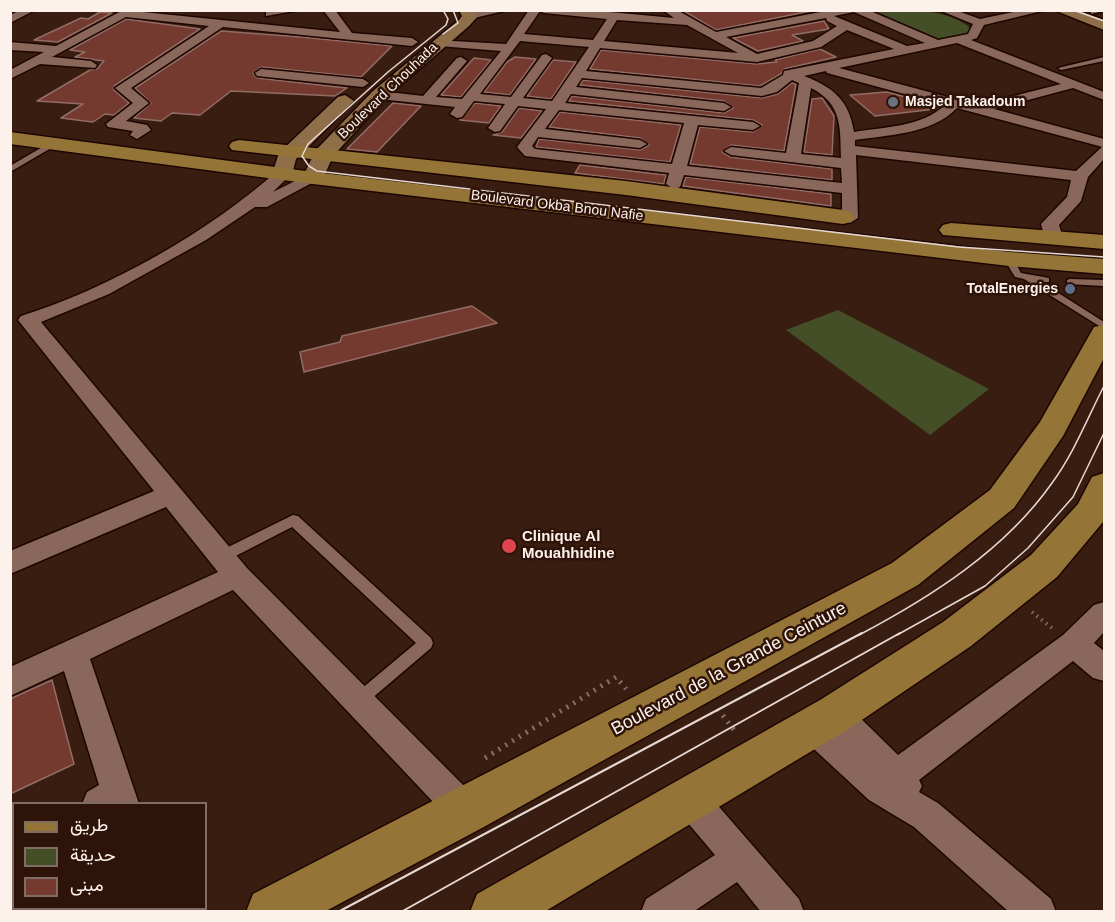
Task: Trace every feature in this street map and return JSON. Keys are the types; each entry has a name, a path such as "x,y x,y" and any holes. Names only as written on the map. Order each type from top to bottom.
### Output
{"main road":[{"path":"10,122 107,128 160,138"},
{"name":"Boulevard Okba Bnou Nafie","path":"10,138 313,178 1009,259 1104,267"},
{"name":"Boulevard Okba Bnou Nafie","path":"217,144 669,193 879,222"},
{"path":"935,228 1104,242"},
{"name":"Boulevard de la Grande Ceinture","path":"271,912 465,812 905,574 1002,499 1052,428 1104,333"},
{"path":"495,912 824,720 957,634 1044,566 1092,513 1104,486"}],"street":[{"path":"10,20 30,10"},
{"path":"162,17 173,10"},
{"path":"270,14 295,10"},
{"path":"328,10 341,23 349,37"},
{"path":"468,13 503,10"},
{"path":"465,105 514,50 535,10"},
{"path":"544,10 657,82 762,92 772,89 791,75 973,36 1104,86"},
{"path":"668,10 836,98 843,106 848,150 850,218"},
{"path":"858,10 938,44"},
{"path":"944,10 979,23 1041,10"},
{"path":"1061,10 1104,25"},
{"path":"717,35 843,11"},
{"path":"10,75 129,12 412,42"},
{"name":"Boulevard Chouhada","path":"313,178 323,154 380,95 439,42 465,23 468,13"},
{"path":"761,15 780,24"},
{"path":"824,15 908,51"},
{"path":"514,50 568,27 614,16 691,22"},
{"path":"614,16 597,44 579,66 568,90 524,147 530,153 849,189"},
{"name":"Boulevard Chouhada","path":"392,58 438,21"},
{"path":"107,128 142,103 122,88 222,23"},
{"path":"973,36 979,23"},
{"path":"579,66 624,63 669,51 757,58 817,44 846,25"},
{"path":"958,39 1104,96"},
{"path":"439,42 514,50 551,59 515,101 495,129"},
{"path":"10,46 61,50"},
{"path":"657,82 669,51"},
{"path":"40,60 91,66"},
{"path":"426,100 461,61"},
{"path":"1035,69 1056,67"},
{"path":"826,68 1104,143"},
{"path":"261,73 370,77"},
{"name":"Boulevard Chouhada","path":"283,174 283,164 291,152 370,77"},
{"path":"793,157 806,81"},
{"path":"978,109 1074,84"},
{"path":"568,90 744,109"},
{"path":"722,174 731,151 753,126 762,92"},
{"path":"380,95 465,105 515,101 753,126"},
{"path":"731,151 793,157 848,150 930,121 947,112 954,103"},
{"path":"630,166 652,117"},
{"path":"669,193 679,171 692,120"},
{"path":"534,132 640,144"},
{"path":"848,150 1080,176"},
{"path":"1054,238 1050,224 1075,198 1080,176 1104,151"},
{"path":"242,211 283,174"},
{"path":"313,178 283,194 242,211 114,285 75,304 19,323 229,566 465,812"},
{"path":"10,564 169,495"},
{"path":"10,682 73,653 229,566"},
{"path":"889,782 1073,644 1104,614"},
{"path":"1073,644 1104,668"},
{"path":"73,653 113,800"},
{"path":"824,720 889,782 1038,912"},
{"path":"689,798 786,912"},
{"path":"659,912 741,859"}],"lane":[{"path":"1056,67 1104,58"},
{"path":"10,170 54,144"},
{"path":"1009,259 1015,273 1062,296 1104,326"},
{"path":"1028,278 1046,280"},
{"path":"1074,283 1104,283"},
{"path":"229,566 292,520 426,643 359,700"}],"green space":[{"path":"878,10 942,14 965,24 975,32 940,39 926,37 867,13"},
{"path":"838,310 989,389 930,435 786,330"}],"building":[{"path":"682,10 816,10 716,30"},
{"path":"100,12 112,13 58,42 34,40 81,18 88,19"},
{"path":"126,19 200,29 114,86 114,90 129,103 114,115 105,114 93,122 61,118 83,104 37,101 90,70 97,69 104,61 75,57 85,52 70,50"},
{"path":"824,21 829,29 792,35 803,41 758,51 733,38"},
{"path":"221,31 392,46 361,77 261,67 253,73 257,78 347,88 335,96 231,91 200,115 172,113 161,121 134,118 151,103 135,88"},
{"path":"820,49 836,57 784,69 781,74 760,86 590,69 601,50 757,64 777,62 775,60"},
{"path":"515,57 536,59 510,95 484,92 507,62"},
{"path":"474,58 491,60 461,97 441,95"},
{"path":"553,60 576,62 551,99 527,96"},
{"path":"583,80 762,98 778,94 792,83 796,84 784,151 731,145 722,152 731,157 832,169 832,180 690,164 700,127 753,132 762,125 753,120 569,101 572,96 724,113 733,108 724,101 580,85"},
{"name":"Masjed Takadoum","path":"887,92 940,106 936,109 875,116 850,95"},
{"path":"822,98 834,116 832,155 804,152 812,99"},
{"path":"393,103 421,106 377,152 347,149"},
{"path":"475,103 501,106 489,123 460,120"},
{"path":"519,108 542,111 521,138 493,135 502,132"},
{"path":"560,112 681,125 670,162 536,147 539,139 640,150 649,145 640,138 549,127"},
{"path":"580,165 666,175 664,184 575,173"},
{"path":"686,177 831,194 831,206 683,186"},
{"path":"472,306 497,323 304,372 300,352 340,342 342,336"},
{"path":"52,680 74,764 10,794 10,699"}],"tram line":[{"path":"443,10 448,19 446,25 388,72 308,144 302,156 309,166 317,171 959,247 1104,257"},
{"path":"443,34 458,23 453,10"},
{"path":"1073,10 1104,21"},
{"path":"859,635 939,588 989,551 1012,530 1060,472 1104,386"},
{"path":"897,635 985,586 1028,548 1073,497 1104,433"},
{"path":"338,912 862,633"},
{"path":"401,912 900,633"}],"place":[{"name":"Masjed Takadoum","path":"893,102"},
{"name":"TotalEnergies","path":"1070,289"},
{"name":"Clinique Al Mouahhidine","path":"509,546"}]}
